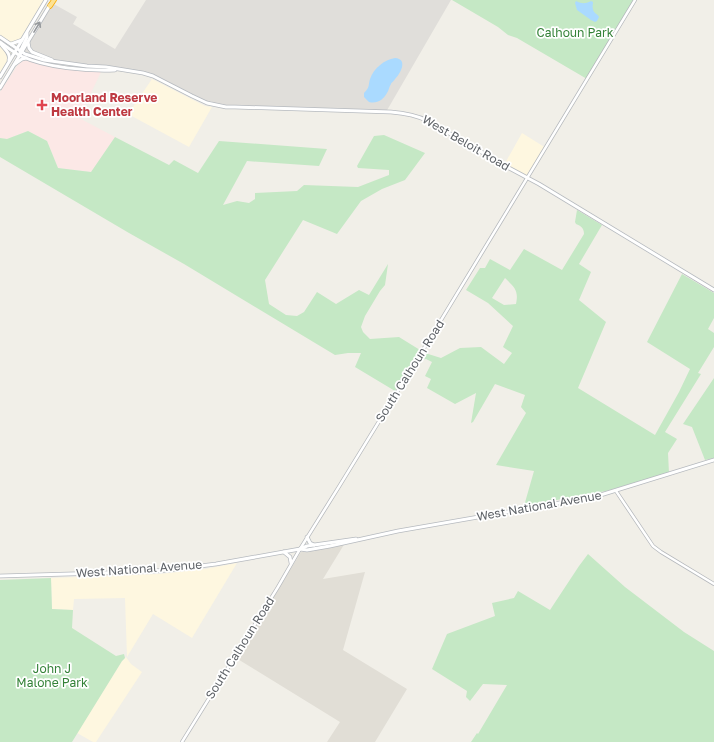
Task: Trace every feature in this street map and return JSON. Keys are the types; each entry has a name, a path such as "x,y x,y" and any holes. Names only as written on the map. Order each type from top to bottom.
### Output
{"highway":[{"path":"50,6 53,0"}],"main road":[{"path":"0,88 14,65 22,40 46,0"},
{"path":"0,77 9,62 28,42 50,6"},
{"path":"19,52 27,37 27,32"},
{"name":"West Beloit Road","path":"0,37 27,58 43,63 95,70 138,71 149,74 207,103 226,107 352,110 398,112 412,115 428,121 584,211 714,290"},
{"path":"10,44 22,40"},
{"path":"28,42 29,48 32,52 57,62"},
{"path":"0,43 10,57 9,62"},
{"name":"West Beloit Road","path":"0,43 19,52 44,60 121,70"},
{"path":"14,65 22,59 27,58"},
{"name":"West National Avenue","path":"300,548 307,550 398,531 582,500 616,491 714,460"},
{"path":"307,537 312,545 316,545"},
{"name":"West National Avenue","path":"0,576 169,570 216,564 341,540 360,539"},
{"path":"282,552 290,556 291,563"}],"street":[{"name":"South Calhoun Road","path":"182,742 429,340 635,0"},
{"path":"616,491 646,536 657,549 714,584"}],"shaded area":[{"path":"0,0 46,0 0,76"},
{"path":"146,0 451,0 386,112 216,105 211,101 207,103 153,76 128,70 53,64 20,55 52,3 77,17 73,24 115,49"},
{"name":"Moorland Reserve Health Center","path":"22,60 60,68 101,72 79,118 115,137 92,172 58,168 47,141 28,131 7,139 0,138 0,92"},
{"path":"152,79 205,106 212,107 189,147 128,114"},
{"path":"522,133 546,148 527,178 504,165"},
{"path":"345,543 323,579 365,572 343,650 407,689 375,742 327,742 340,722 236,658 301,552"},
{"path":"237,563 192,638 153,614 127,657 125,598 74,599 73,610 52,609 51,578 160,574 205,569"},
{"path":"126,657 131,664 142,672 96,742 93,742 77,733"}],"green space":[{"name":"Calhoun Park","path":"452,0 635,0 587,79 517,38 508,35 498,27"},
{"path":"28,131 47,141 58,168 91,172 115,137 169,165 174,160 198,173 219,141 327,149 319,166 247,161 223,205 237,201 249,203 255,199 255,193 297,191 304,185 358,187 389,175 389,170 358,168 357,166 374,136 384,135 425,153 405,180 382,189 361,201 337,234 303,220 265,280 269,304 286,315 297,316 304,312 317,292 336,304 359,290 369,295 388,264 385,285 365,316 361,327 363,332 370,339 399,337 420,350 395,391 355,367 361,353 335,355 184,264 0,157 0,138 7,139"},
{"path":"577,210 602,225 579,264 591,272 579,300 606,322 578,388 655,435 690,369 647,342 682,274 714,293 714,318 708,329 714,333 714,347 698,373 701,374 665,432 677,439 668,453 669,473 606,491 524,506 534,471 496,465 526,413 521,407 525,395 495,384 471,423 476,393 455,404 427,388 431,379 425,376 432,362 426,359 421,360 425,353 441,358 460,348 481,347 504,364 512,353 503,347 513,326 488,303 466,290 480,268 485,268 490,259 510,270 524,249 562,270 584,234 582,228 575,222","holes":["505,278 515,289 517,295 516,304 504,305 492,298"]},
{"path":"714,378 714,458 705,460 692,427 683,424"},
{"path":"588,554 625,587 684,632 714,651 714,742 471,742 477,733 478,734 507,685 483,684 470,701 466,697 467,691 432,669 447,634 495,616 492,603 514,598 518,591 550,610"},
{"name":"John J Malone Park","path":"51,578 52,609 73,610 72,628 116,656 124,654 125,658 72,742 0,742 0,580"}],"water":[{"path":"576,1 580,3 593,2 593,10 599,17 597,21 595,22 591,20 577,10 575,3"},
{"path":"395,58 401,61 402,67 391,84 388,92 380,101 369,102 364,97 364,93 368,88 374,71 380,65"}],"place":[{"name":"Moorland Reserve Health Center","path":"42,105"}]}
